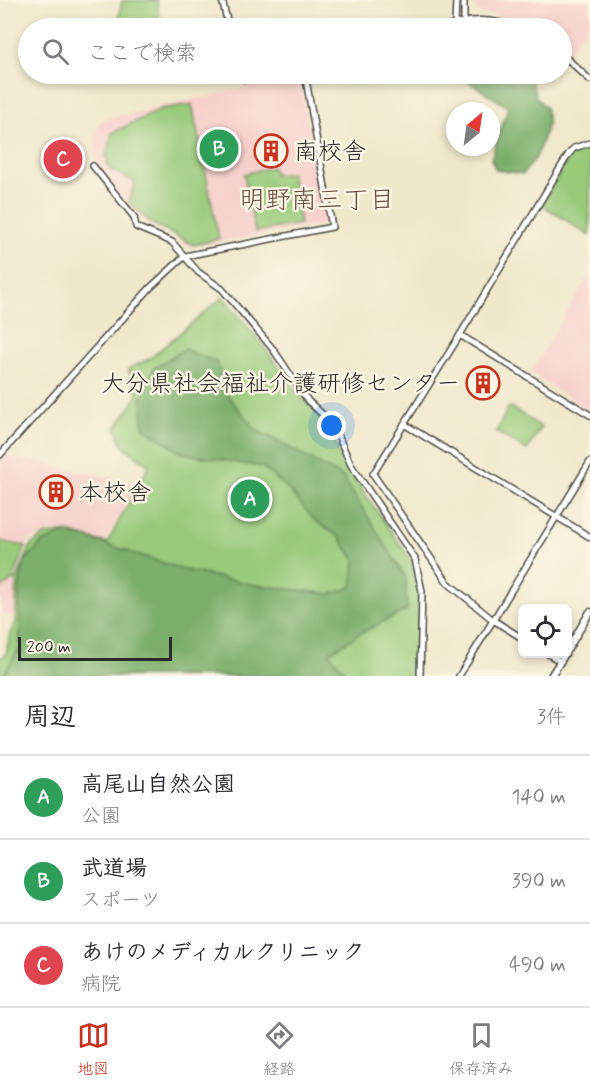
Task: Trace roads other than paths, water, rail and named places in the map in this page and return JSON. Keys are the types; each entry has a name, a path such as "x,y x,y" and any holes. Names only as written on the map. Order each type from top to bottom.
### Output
{"main road":[{"path":"572,641 590,612"},
{"path":"551,676 562,658"}],"street":[{"path":"222,0 226,18"},
{"path":"455,18 456,0"},
{"path":"464,0 464,18"},
{"path":"572,64 590,81"},
{"path":"0,455 151,287 185,256 199,251 332,227 307,84"},
{"path":"518,636 493,620 448,583 373,474 568,155 574,148 590,143"},
{"path":"93,166 134,217 136,226 172,242 198,272 217,283 273,349 308,400 333,424 351,465 415,559 422,591 420,676"},
{"path":"460,335 590,415"},
{"path":"404,424 590,537"},
{"path":"459,676 590,462"},
{"path":"555,658 560,661"}],"place":[{"name":"武道場","path":"219,149"},
{"name":"南校舎","path":"271,151"},
{"name":"あけのメディカルクリニック","path":"63,159"},
{"name":"大分県社会福祉介護研修センター","path":"483,383"},
{"name":"本校舎","path":"56,492"},
{"name":"高尾山自然公園","path":"250,499"}],"district":[{"name":"明野南三丁目","path":"317,199"}]}
